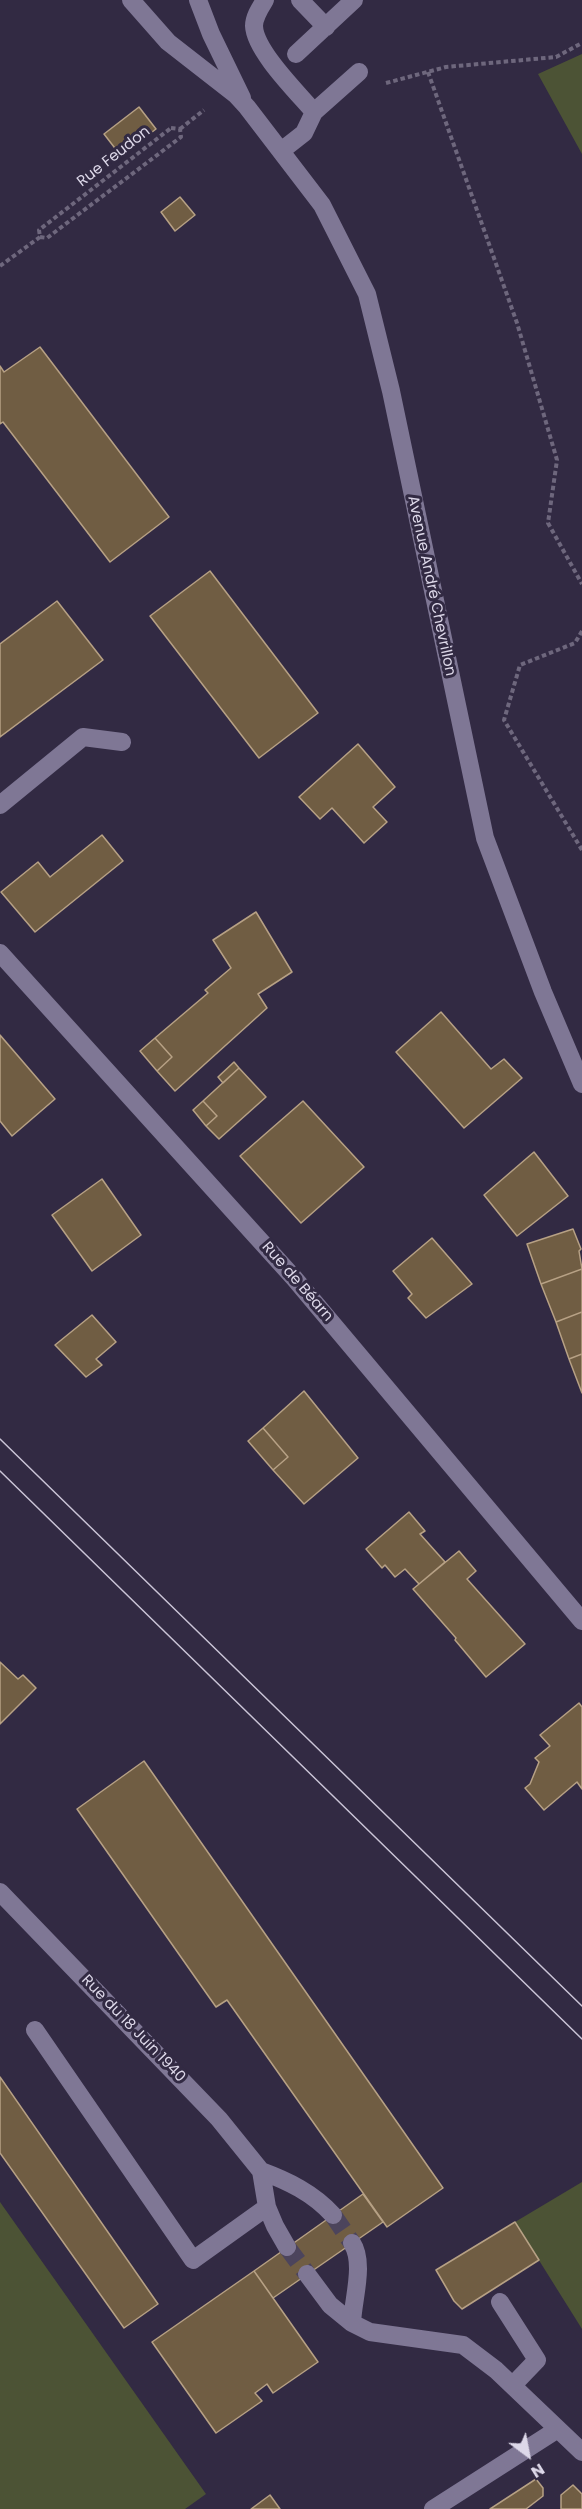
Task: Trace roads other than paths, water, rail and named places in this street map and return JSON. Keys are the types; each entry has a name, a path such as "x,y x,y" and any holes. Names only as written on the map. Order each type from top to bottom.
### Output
{"street":[{"name":"Avenue André Chevrillon","path":"131,0 168,42 247,107 322,205 367,294 391,391 485,838 543,992 582,1084"},
{"name":"Avenue André Chevrillon","path":"198,0 211,34 247,107"},
{"path":"265,0 255,20 257,39 265,53 314,112"},
{"path":"300,0 326,27"},
{"path":"296,54 354,0"},
{"path":"281,151 304,133 314,112 359,72"},
{"path":"0,805 82,737 122,742"},
{"name":"Rue de Béarn","path":"0,953 294,1278 582,1621"},
{"name":"Rue du 18 Juin 1940","path":"0,1892 219,2119 261,2171 295,2185 321,2202 333,2215"},
{"path":"35,2030 193,2260 267,2207"},
{"name":"Rue du 18 Juin 1940","path":"261,2171 267,2207 287,2247"},
{"path":"352,2243 359,2256 359,2267 352,2323"},
{"path":"307,2274 330,2305 352,2323 370,2332 463,2345 513,2385 582,2452"},
{"path":"500,2302 537,2360 513,2385"},
{"path":"433,2509 558,2429"}],"tunnel":[{"path":"333,2215 352,2243"},
{"path":"287,2247 307,2274"}],"tram line":[{"path":"0,1439 582,2006"},
{"path":"0,1471 582,2039"}]}
